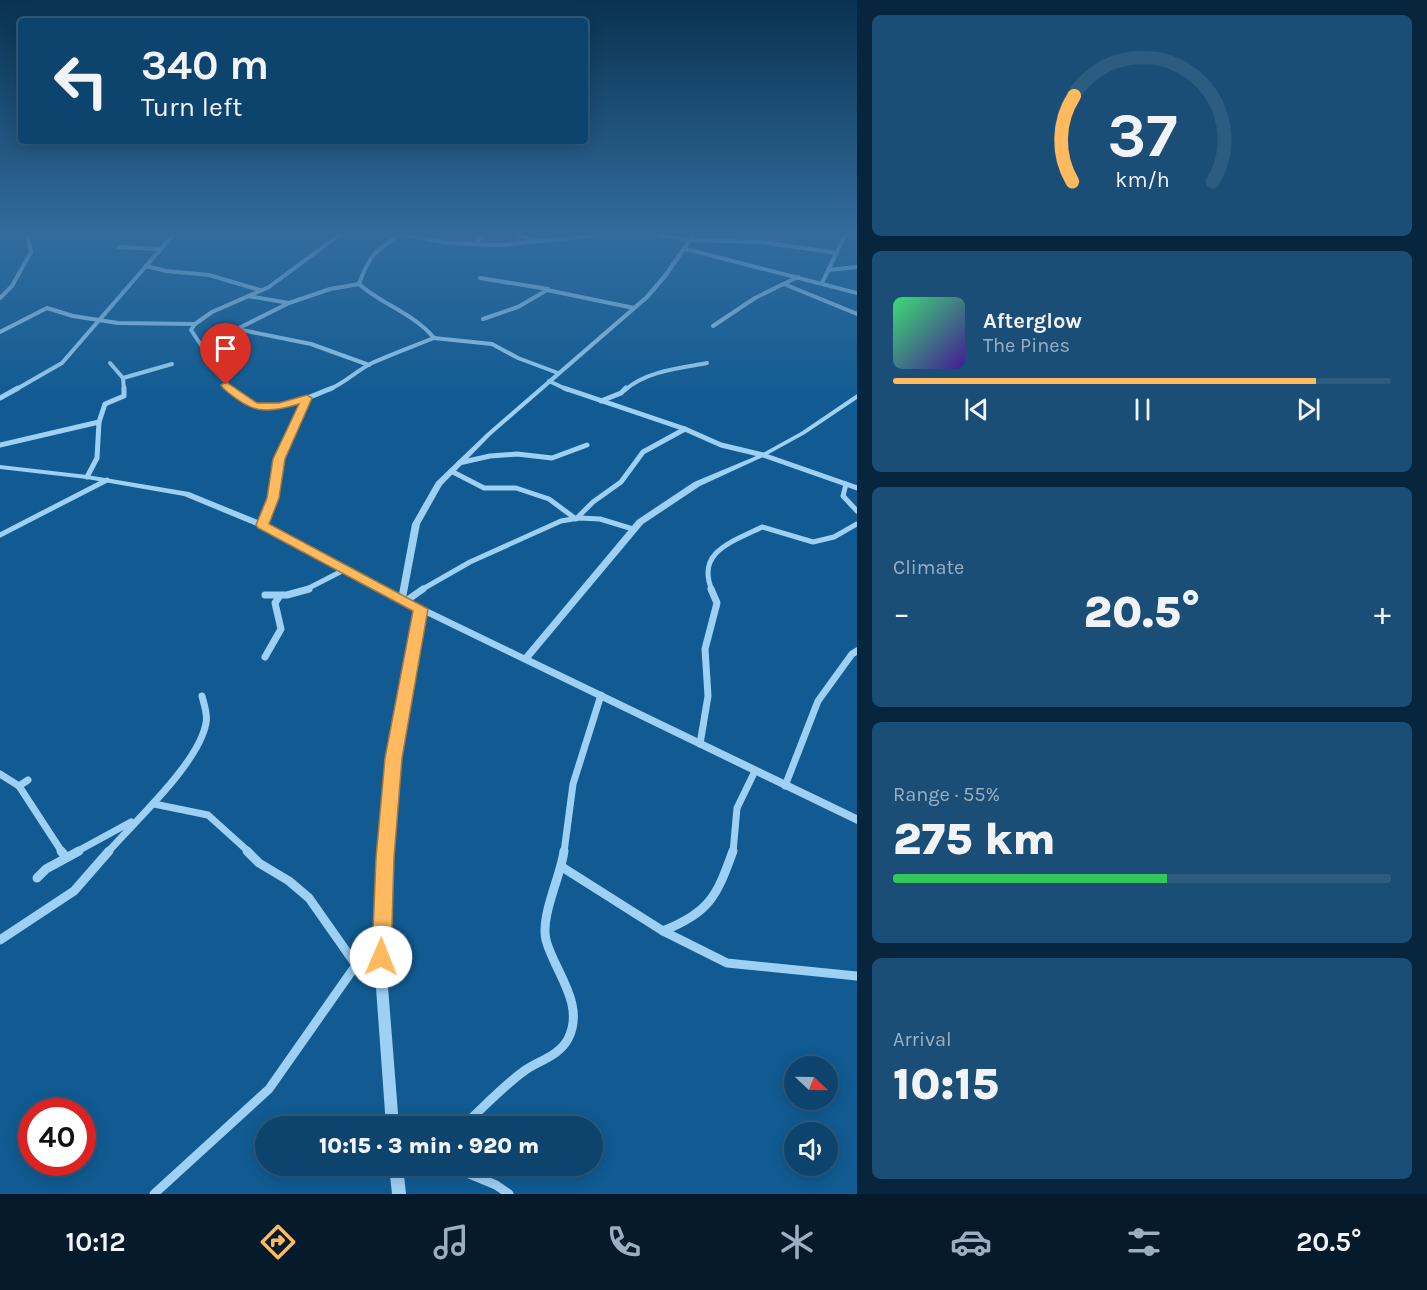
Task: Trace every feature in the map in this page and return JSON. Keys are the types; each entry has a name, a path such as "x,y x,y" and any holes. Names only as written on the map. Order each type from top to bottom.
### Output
{"street":[{"path":"0,398 62,363 125,291"},
{"path":"258,291 212,312 195,324 191,330 226,385 245,402 255,406 280,406 307,398 342,384 351,374 369,365 434,338 492,344 518,358 558,373"},
{"path":"325,291 290,303 237,328 311,344 369,365"},
{"path":"366,291 422,325 434,338"},
{"path":"483,319 518,307 529,302 532,297 548,291"},
{"path":"559,291 634,308"},
{"path":"404,600 417,524 439,484 489,434 634,308 651,291"},
{"path":"713,326 770,291"},
{"path":"800,291 857,314"},
{"path":"247,296 290,303"},
{"path":"0,332 47,309 73,316 125,324 195,324"},
{"path":"87,477 97,458 99,422 105,404 124,396 123,378 110,363"},
{"path":"600,401 621,393 632,383 661,372 707,363"},
{"path":"123,378 171,364"},
{"path":"549,381 600,401 685,429 722,445 763,454 857,488"},
{"path":"526,658 633,529 698,484 763,454 803,432 857,396"},
{"path":"262,525 273,498 279,459 307,398"},
{"path":"0,445 99,422"},
{"path":"576,519 621,482 637,458 647,448 685,429"},
{"path":"459,463 490,456 517,454 552,458 587,445"},
{"path":"0,467 87,477 186,494 262,525 421,609 857,820"},
{"path":"451,471 484,488 516,488 549,498 576,519"},
{"path":"0,535 107,480"},
{"path":"846,484 843,496 857,511"},
{"path":"404,600 460,566 553,523 576,519 611,520 633,529"},
{"path":"700,744 708,696 705,649 717,603 708,582 710,558 716,551 762,527 813,542 834,537 857,524"},
{"path":"265,595 279,597 307,590 346,569"},
{"path":"265,657 281,629 275,603 279,597"},
{"path":"391,1116 381,974 382,925 393,758 421,609"},
{"path":"785,786 818,701 852,654 857,651"},
{"path":"475,1116 524,1071 558,1051 568,1039 572,1022 572,1005 564,978 546,939 546,921 562,867 573,784 601,695"},
{"path":"0,940 74,891 137,819 154,804 184,766 203,734 207,721 202,696"},
{"path":"663,931 688,920 707,906 721,885 734,849 737,808 755,771"},
{"path":"0,774 19,786 32,803 49,837 66,857"},
{"path":"19,786 28,780"},
{"path":"154,804 208,815 232,835 259,863 289,881 309,898 354,962 381,974"},
{"path":"37,878 46,869 66,857 137,819"},
{"path":"562,867 663,931 727,963 857,976"},
{"path":"154,1194 269,1089 354,962 382,925"},
{"path":"397,1176 399,1194"},
{"path":"474,1176 496,1185 509,1194"}],"route":[{"path":"226,385 245,402 255,406 280,406 307,398 279,459 271,508 262,525 421,609 393,758 385,858 381,957"}]}
